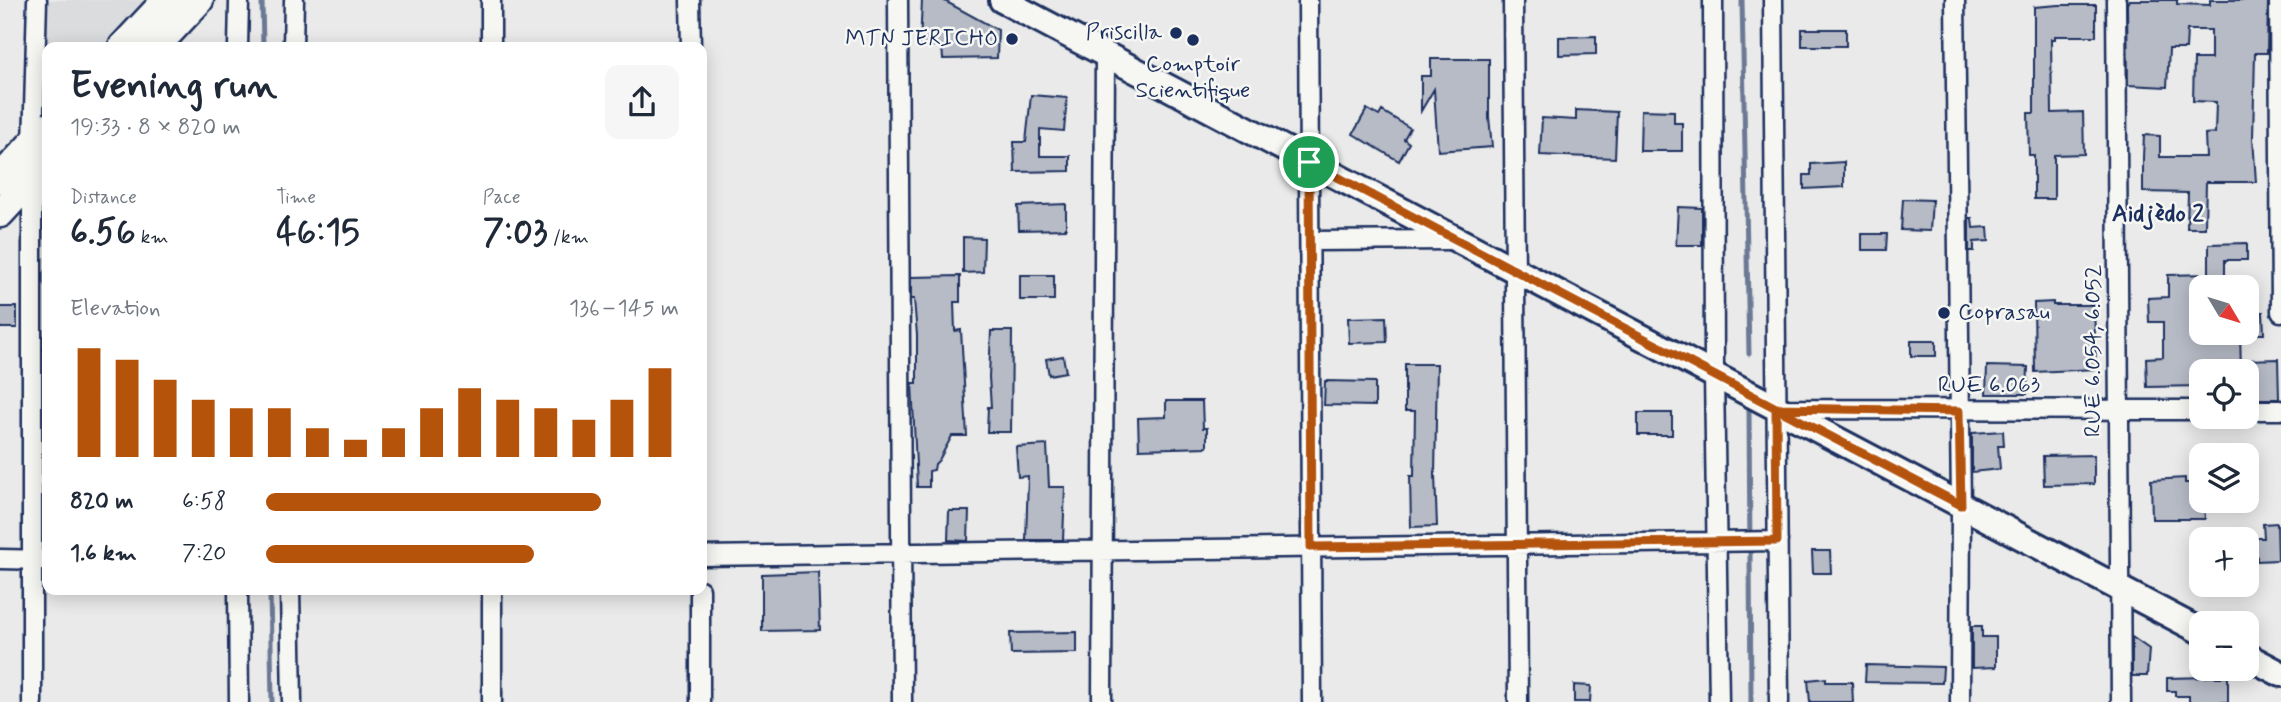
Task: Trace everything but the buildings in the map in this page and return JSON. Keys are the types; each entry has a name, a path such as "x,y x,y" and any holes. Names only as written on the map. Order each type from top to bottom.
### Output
{"main road":[{"path":"128,42 167,0"},
{"path":"160,42 199,0"},
{"path":"1002,0 1022,7 1105,55 2189,625"},
{"path":"0,179 40,153"},
{"path":"0,213 40,153"},
{"path":"2259,662 2281,674"}],"street":[{"path":"32,702 40,559 40,153 37,0"},
{"path":"293,42 294,0"},
{"path":"491,0 491,42"},
{"path":"691,0 691,42"},
{"path":"898,0 902,702"},
{"path":"1308,0 1312,702"},
{"path":"1513,0 1518,702"},
{"path":"1713,0 1714,375 1719,702"},
{"path":"1773,0 1776,408 1770,541 1779,702"},
{"path":"1955,0 1961,505 1960,702"},
{"name":"RUE 6.054, 6.052","path":"2116,0 2121,702"},
{"path":"2279,0 2281,312"},
{"path":"238,42 239,2"},
{"path":"1102,702 1105,55"},
{"path":"1310,241 1457,240"},
{"name":"RUE 6.063","path":"1776,408 1959,411 2189,410"},
{"path":"2259,410 2281,410"},
{"path":"707,556 1770,541"},
{"path":"0,559 40,559"},
{"path":"238,595 239,702"},
{"path":"290,595 292,702"},
{"path":"492,595 492,702"},
{"path":"700,595 700,702"}],"shaded area":[{"path":"45,0 155,0 115,42 45,42"}],"waterway":[{"path":"262,0 263,42"},
{"path":"1742,0 1749,354"},
{"path":"1749,408 1751,702"},
{"path":"270,595 272,702"}],"place":[{"name":"Priscilla","path":"1176,33"},
{"name":"MTN JERICHO","path":"1012,39"},
{"name":"Comptoir Scientifique","path":"1193,40"},
{"name":"Coprasau","path":"1944,313"}],"district":[{"name":"Aidjèdo 2","path":"2158,214"}],"route":[{"path":"1309,162 1311,547 1777,541 1776,408 1961,505 1959,411 1776,408 1309,162"}]}
